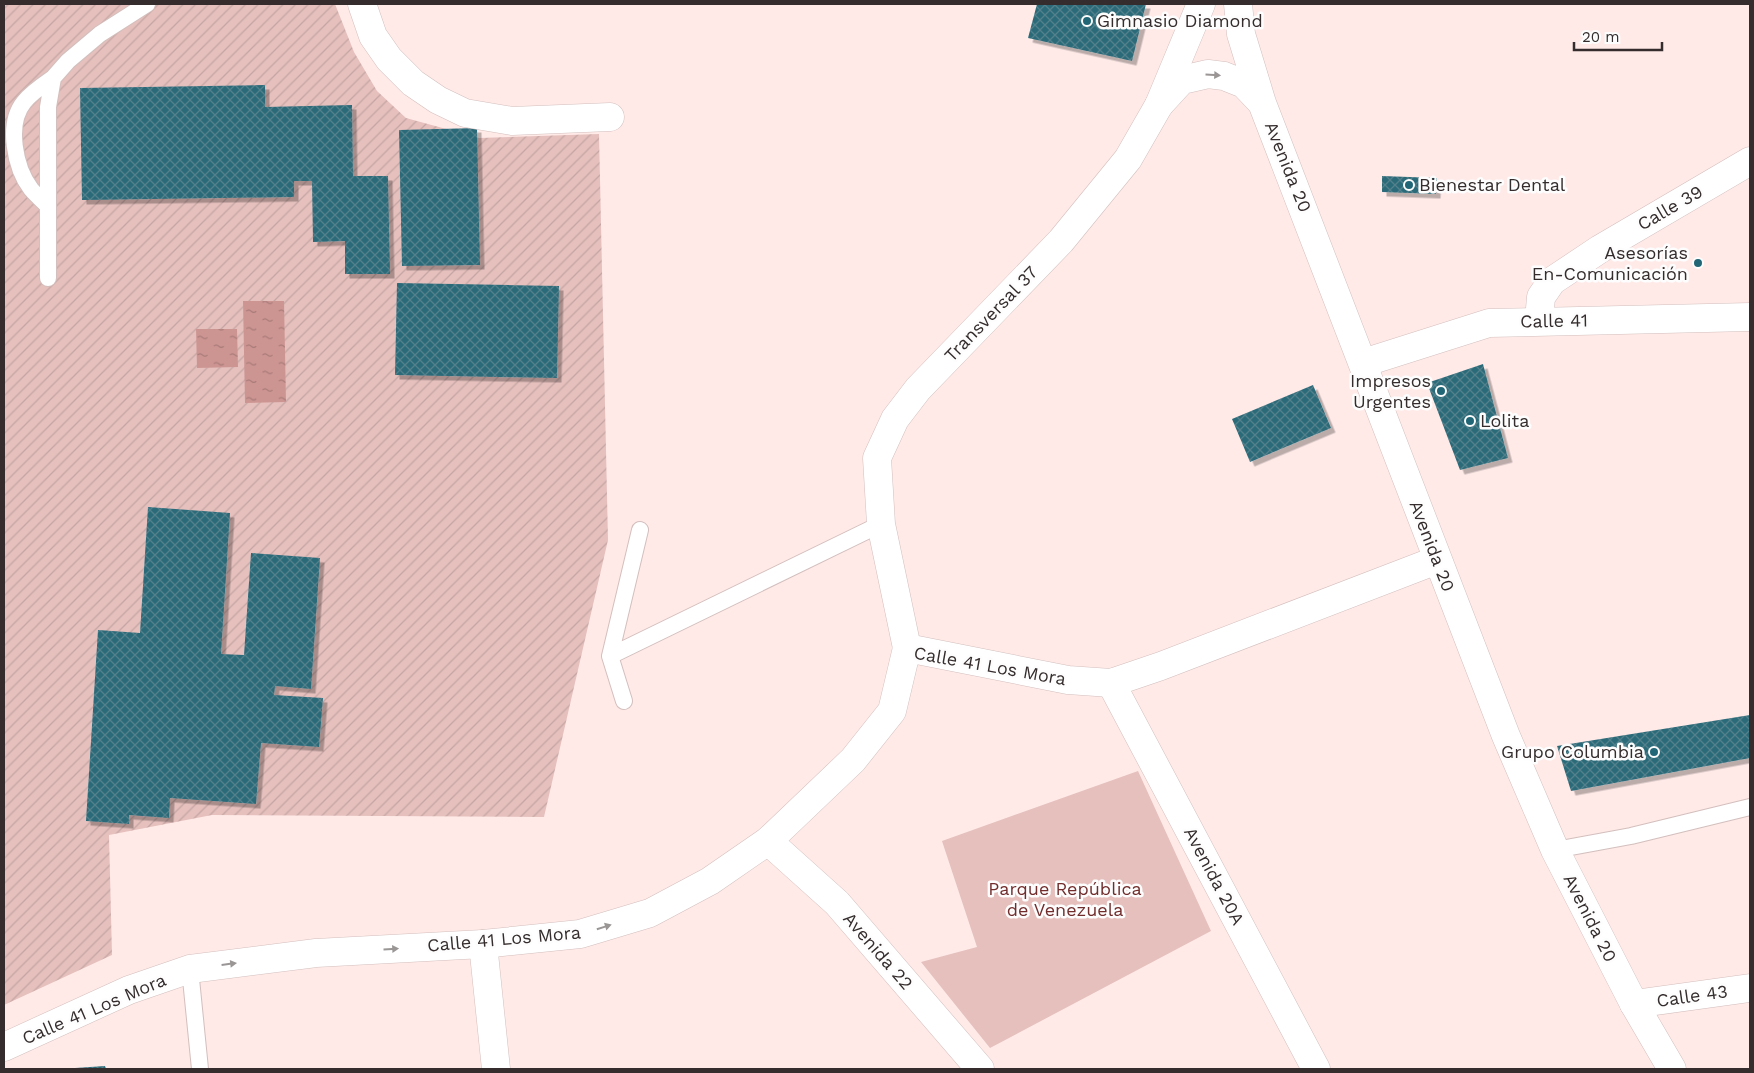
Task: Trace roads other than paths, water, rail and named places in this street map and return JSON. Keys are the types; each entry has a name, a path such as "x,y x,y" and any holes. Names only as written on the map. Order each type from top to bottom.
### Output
{"street":[{"path":"362,4 373,36 389,59 413,84 438,100 465,113 512,121 610,117"},
{"name":"Transversal 37","path":"907,648 881,524 877,458 895,419 918,389 1061,242 1128,159 1159,105 1201,4"},
{"name":"Avenida 20","path":"1238,4 1241,34 1262,102 1506,736 1555,850 1634,1004 1672,1069"},
{"path":"1159,105 1182,80 1208,74 1224,76 1244,84 1262,102"},
{"name":"Calle 39","path":"1538,321 1541,298 1552,282 1600,249 1750,161"},
{"name":"Calle 41","path":"1363,362 1489,323 1750,317"},
{"name":"Calle 41 Los Mora","path":"4,1047 129,990 190,969 316,953 483,944 580,934 650,913 710,881 768,841 854,760 892,711 907,648 1068,680 1111,683 1162,666 1437,560"},
{"name":"Avenida 20A","path":"1111,683 1316,1069"},
{"name":"Avenida 22","path":"768,841 837,903 980,1069"},
{"path":"483,944 496,1069"},
{"name":"Calle 43","path":"1634,1004 1750,988"}],"lane":[{"path":"48,206 31,190 26,181 13,136 15,120 23,104 36,90 54,78 68,62 100,34 147,4"},
{"path":"48,278 48,107 54,78"},
{"path":"610,656 881,524"},
{"path":"624,701 610,656 640,530"},
{"path":"1555,850 1631,836 1750,807"},
{"path":"190,969 200,1069"}],"water":[{"path":"243,301 284,301 286,402 245,403"},
{"path":"196,329 237,329 238,367 197,368"}],"place":[{"name":"Gimnasio Diamond","path":"1087,21"},
{"name":"Bienestar Dental","path":"1409,185"},
{"name":"Asesorías En-Comunicación","path":"1698,263"},
{"name":"Impresos Urgentes","path":"1441,391"},
{"name":"Lolita","path":"1470,421"},
{"name":"Grupo Columbia","path":"1654,752"}],"park label":[{"name":"Parque República de Venezuela","path":"1065,900"}]}
